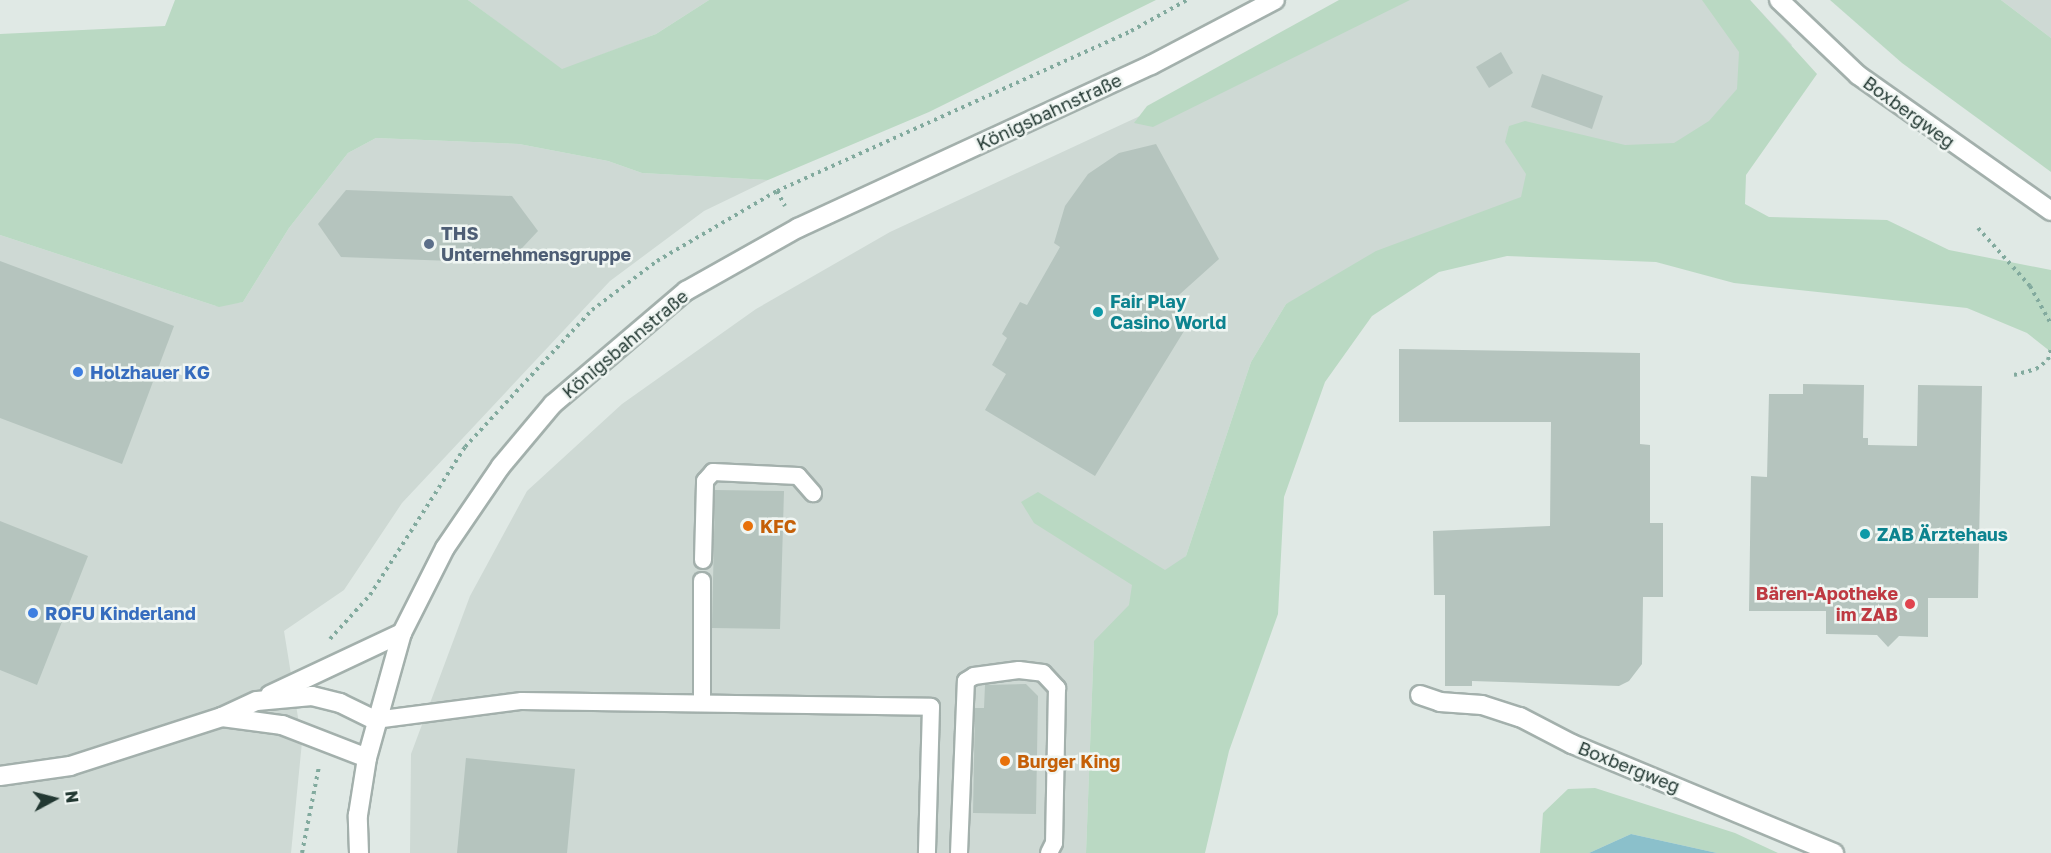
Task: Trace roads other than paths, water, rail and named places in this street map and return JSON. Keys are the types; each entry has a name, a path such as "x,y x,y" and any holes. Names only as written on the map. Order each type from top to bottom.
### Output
{"street":[{"name":"Königsbahnstraße","path":"359,853 358,815 367,758 375,720 402,633 445,548 523,440 553,404 610,351 686,291 798,228 1151,65 1275,0"},
{"name":"Boxbergweg","path":"1779,0 1858,75 2051,211"},
{"path":"0,776 70,766 222,717 402,633"},
{"name":"Boxbergweg","path":"1420,695 1440,702 1482,705 1520,717 1572,744 1834,853"},
{"path":"256,701 312,696 340,703 375,720"},
{"path":"222,717 282,724 367,758"}],"lane":[{"path":"703,560 705,481 713,472 798,476 813,493"},
{"path":"702,580 702,702"},
{"path":"959,853 966,681 974,676 1019,670 1043,673 1057,687 1054,843 1049,853"},
{"path":"375,720 522,701 931,707 927,853"}],"water":[{"path":"1631,834 1717,853 1589,853"}],"place":[{"name":"THS Unternehmensgruppe","path":"429,244"},
{"name":"Fair Play Casino World","path":"1098,312"},
{"name":"Holzhauer KG","path":"78,372"},
{"name":"KFC","path":"748,526"},
{"name":"ZAB Ärztehaus","path":"1865,534"},
{"name":"Bären-Apotheke im ZAB","path":"1910,604"},
{"name":"ROFU Kinderland","path":"33,613"},
{"name":"Burger King","path":"1005,761"}]}
